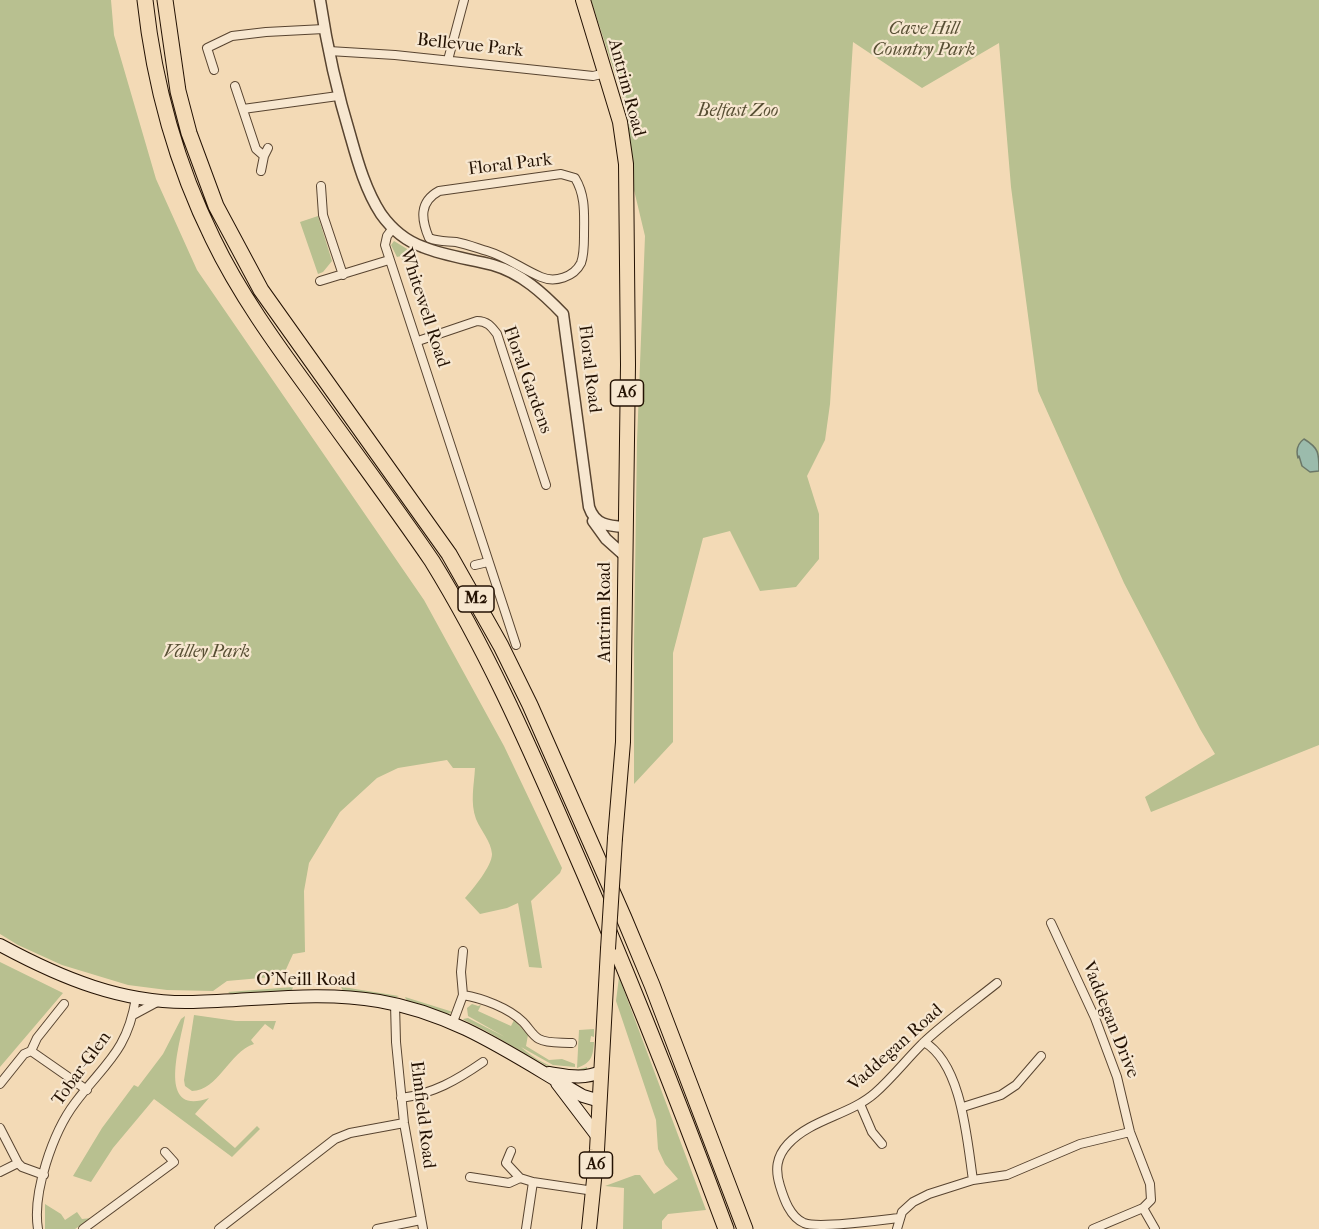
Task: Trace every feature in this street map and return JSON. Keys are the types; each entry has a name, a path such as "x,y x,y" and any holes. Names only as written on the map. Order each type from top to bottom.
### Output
{"highway":[{"name":"M2","path":"145,0 149,39 169,123 183,171 214,241 259,318 432,561 458,603 486,656 520,724 626,969 726,1229"},
{"name":"M2","path":"165,0 178,91 189,133 216,206 261,290 449,554 501,646 562,777 647,974 745,1229"}],"main road":[{"name":"Antrim Road","path":"583,0 620,122 626,164 627,365 623,742 615,838 598,1137 589,1229"},
{"name":"O'Neill Road","path":"0,945 81,984 108,993 136,998 192,1002 319,995 395,1004 453,1022 488,1039 583,1096 600,1101"},
{"path":"542,1071 581,1077 602,1071"},
{"path":"555,1080 598,1137"}],"street":[{"name":"Whitewell Road","path":"320,0 338,96 357,159 370,193 382,215 393,228 385,244 516,645"},
{"path":"448,60 464,0"},
{"path":"213,70 207,48 232,36 324,29"},
{"name":"Bellevue Park","path":"329,51 448,60 593,76 606,74"},
{"path":"235,86 256,149 266,152 261,171"},
{"path":"243,109 338,96"},
{"name":"Floral Park","path":"561,174 575,178 581,188 584,203 584,245 580,264 569,276 552,280 541,277 506,258 468,245 439,242 429,238 423,225 424,206 429,196 439,191 561,174"},
{"path":"321,186 322,215 343,274"},
{"name":"Floral Road","path":"393,228 419,246 494,266 517,275 546,296 565,316 568,354 592,516"},
{"path":"465,259 468,245"},
{"path":"320,282 390,260"},
{"name":"Floral Gardens","path":"417,341 477,321 485,321 491,326 497,334 546,485"},
{"path":"592,516 604,525 624,527"},
{"path":"592,516 596,527 625,556"},
{"path":"475,565 488,562"},
{"name":"Vaddegan Drive","path":"1051,923 1095,1018 1118,1077 1130,1132 1150,1184 1151,1200 1143,1208"},
{"path":"453,1022 463,995 461,972 463,951"},
{"name":"Vaddegan Road","path":"899,1218 818,1226 803,1223 792,1214 783,1196 776,1171 779,1157 788,1144 801,1134 860,1104 874,1094 924,1042 997,983"},
{"path":"463,995 480,999 513,1014 542,1041 572,1043"},
{"name":"Tobar-Glen","path":"38,1229 44,1174 61,1126 75,1104 120,1048 127,1036 136,998"},
{"path":"133,1015 159,1001"},
{"path":"0,1084 24,1054 31,1051 37,1038 64,1004"},
{"name":"Elmfield Road","path":"395,1004 404,1123 422,1225"},
{"path":"924,1042 934,1048 954,1082 963,1107 973,1180"},
{"path":"31,1051 87,1090"},
{"path":"963,1107 1001,1095 1009,1090 1041,1056"},
{"path":"401,1098 441,1089 483,1062"},
{"path":"860,1104 873,1132 882,1144"},
{"path":"219,1229 335,1139 350,1133 404,1123"},
{"path":"0,1128 18,1163 22,1167 44,1174"},
{"path":"897,1229 902,1212 913,1202 929,1194 973,1180 1007,1175 1080,1144 1130,1132"},
{"path":"511,1151 506,1163 520,1178 594,1191"},
{"path":"83,1229 174,1162 165,1152"},
{"path":"0,1172 18,1163"},
{"path":"470,1177 509,1183 520,1178"},
{"path":"526,1229 533,1182"},
{"path":"1093,1229 1143,1208 1155,1229"},
{"path":"377,1229 422,1225"}],"green space":[{"name":"Valley Park","path":"0,0 111,0 114,35 156,179 197,270 424,600 504,746 562,868 560,873 531,901 542,968 529,967 518,903 480,914 465,898 486,871 492,854 474,813 475,768 453,768 447,760 398,768 377,778 340,812 309,863 304,891 305,952 293,954 283,976 227,981 213,991 167,990 128,985 62,965 0,934"},
{"path":"591,0 1319,0 1319,745 1151,812 1145,797 1215,754 1124,583 1038,391 1011,187 999,43 922,88 853,42 830,404 825,440 807,476 819,514 819,559 796,587 760,591 730,531 703,538 673,653 673,742 634,784 637,441 645,236 634,190 627,111"},
{"path":"318,216 332,261 323,272 318,274 300,222"},
{"path":"394,241 412,252 402,260 401,256 397,257 391,245"},
{"path":"0,962 63,993 0,1067"},
{"path":"619,977 706,1210 668,1214 662,1221 662,1229 623,1229 624,1188 605,1186 640,1175 654,1194 678,1179 665,1164 658,1149 656,1120 616,1001"},
{"path":"293,987 292,990 232,995 228,992"},
{"path":"341,987 399,996 394,998 343,991"},
{"path":"405,997 453,1012 448,1014 407,1001"},
{"path":"472,1004 481,1005 478,1011 511,1026 514,1020 528,1035 526,1046 549,1060 562,1059 575,1064 575,1067 553,1065 521,1047 543,1063 569,1070 587,1067 587,1073 554,1070 464,1020 468,1018 505,1037 468,1016 467,1008"},
{"path":"194,1015 236,1021 276,1021 273,1030 265,1024 251,1040 254,1044 237,1055 209,1085 192,1091 185,1086 184,1080"},
{"path":"185,1016 175,1074 177,1087 182,1097 192,1101 209,1098 195,1114 235,1148 257,1126 260,1129 232,1157 154,1099 113,1148 91,1182 73,1176 102,1128 134,1085 138,1087 163,1054 181,1019"},
{"path":"594,1029 594,1037 591,1036 590,1042 594,1042 592,1056 588,1062 577,1068 579,1030"},
{"path":"45,1204 61,1214 65,1220 77,1212 82,1219 92,1218 75,1229 45,1229"}],"shaded area":[{"path":"1304,439 1313,445 1317,452 1319,471 1310,472 1302,466 1299,456 1298,458 1298,448"}],"park label":[{"name":"Cave Hill Country Park","path":"924,40"},
{"name":"Belfast Zoo","path":"738,112"}]}
